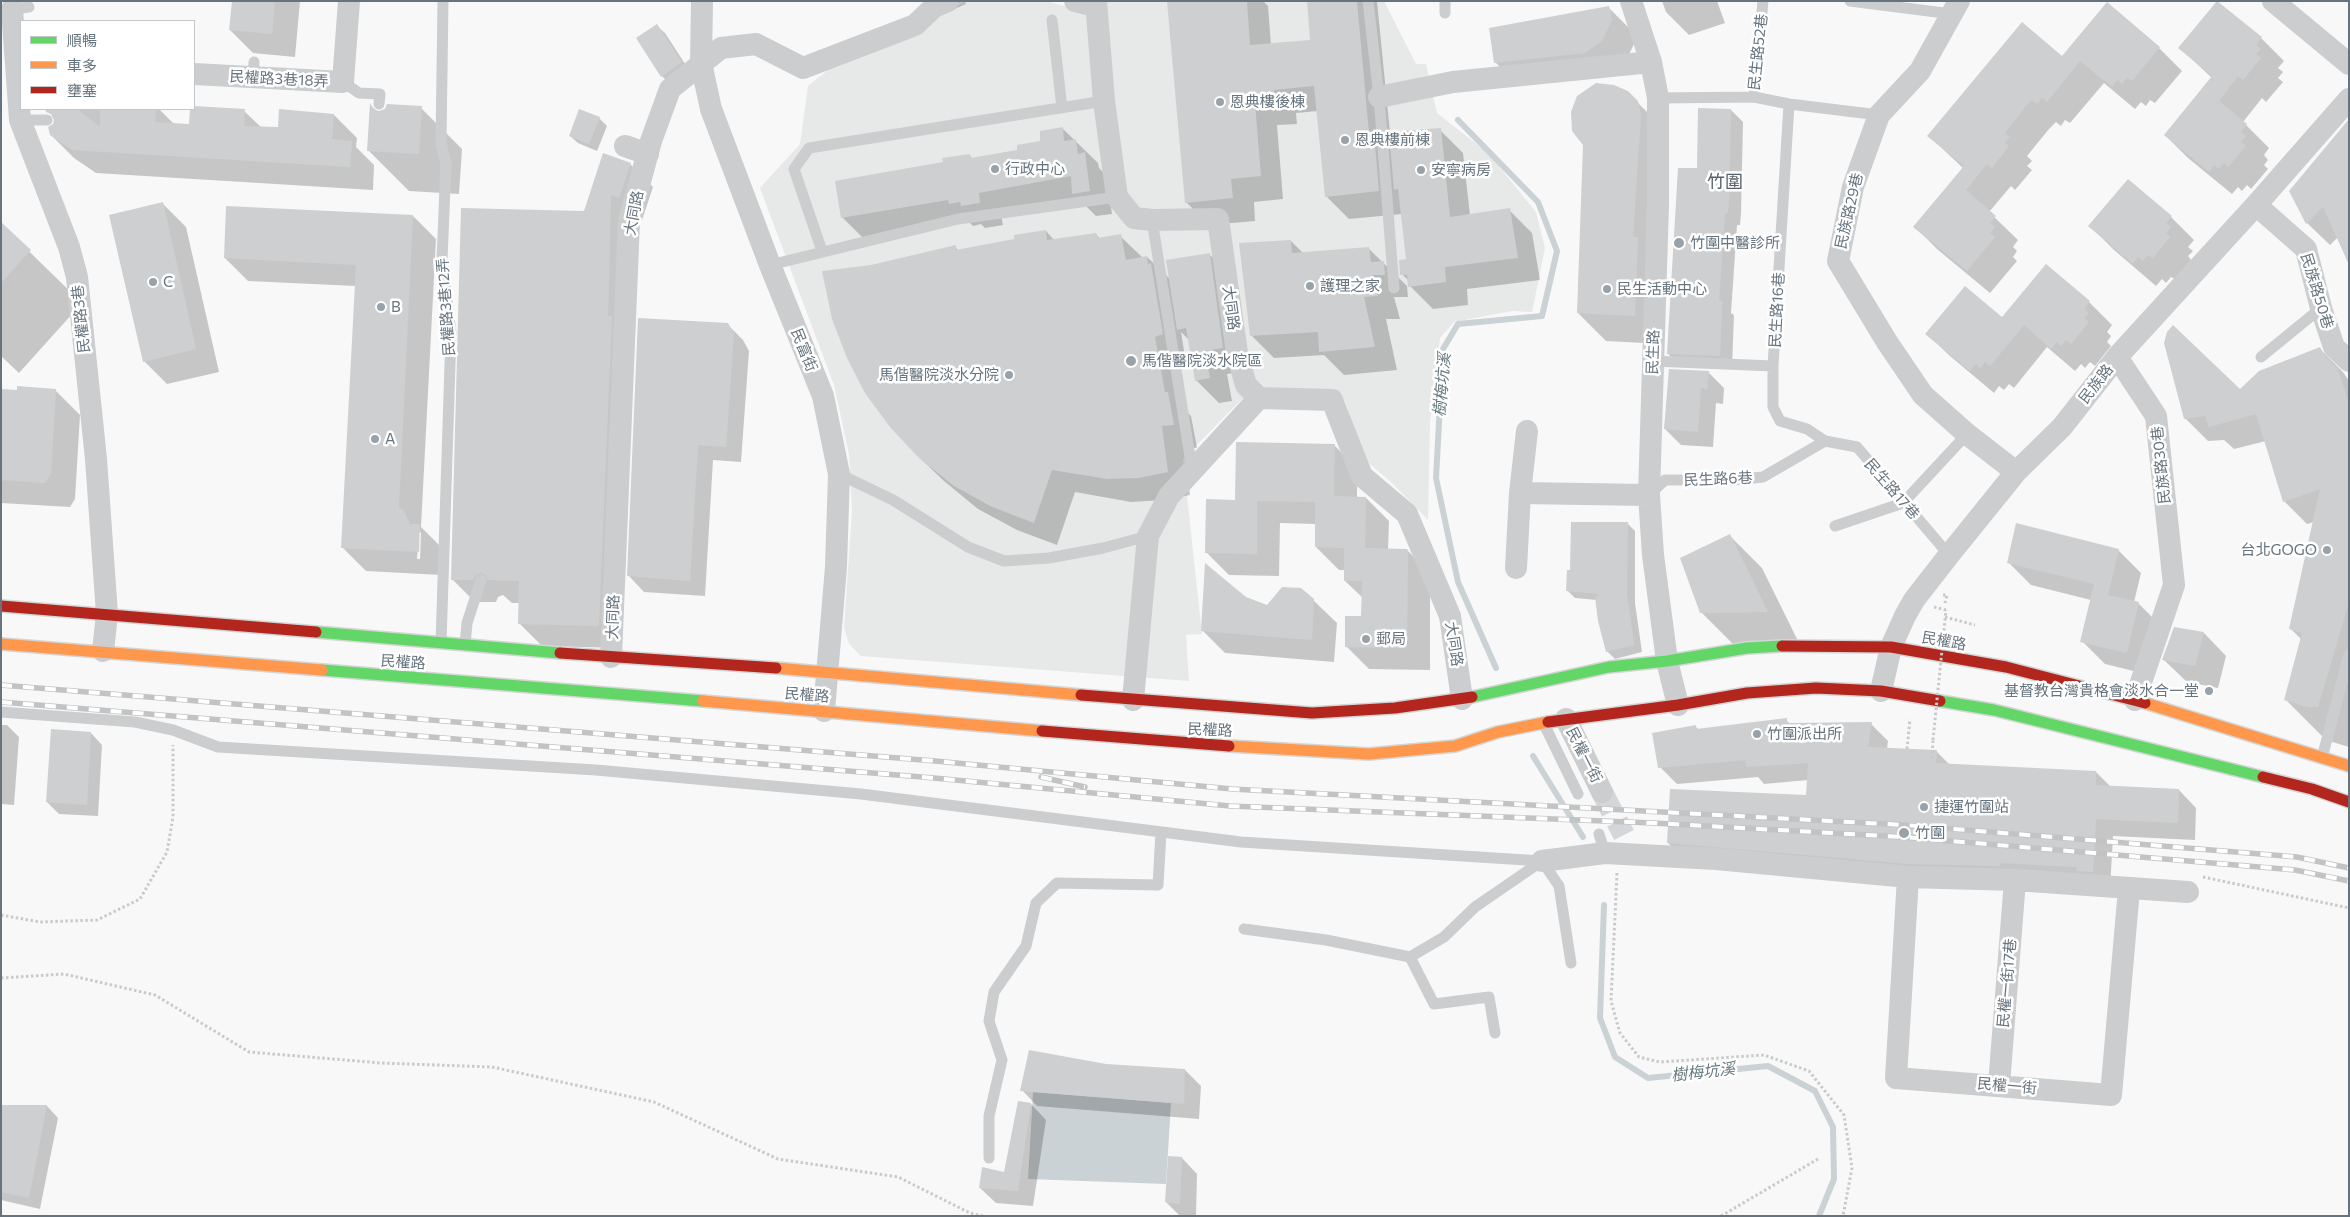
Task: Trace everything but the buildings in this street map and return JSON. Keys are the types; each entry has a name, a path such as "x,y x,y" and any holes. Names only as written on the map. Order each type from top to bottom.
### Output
{"main road":[{"name":"民權路","path":"1,606 611,657 827,672 1133,700 1312,713 1395,708 1462,699 1609,667 1667,661 1747,648 1814,644 1891,647 2006,667 2136,700 2349,766"},
{"name":"民權路","path":"1,644 824,711 1184,744 1369,754 1455,746 1506,731 1544,724"},
{"path":"1544,724 1616,711 1678,705 1747,693 1816,688 1881,691 1994,710 2312,789 2349,802"}],"street":[{"name":"民權路3巷18弄","path":"195,74 254,70 343,82 349,1"},
{"name":"民富街","path":"702,1 701,63 711,109 770,265 823,396 840,474 836,566 824,711"},
{"name":"大同路","path":"611,657 629,222 648,154 670,89 720,48 756,44 803,68 915,25 934,7 948,1"},
{"name":"民生路","path":"1631,1 1651,62 1658,98 1658,205 1649,495 1653,555 1667,661 1678,705"},
{"path":"2273,1 2349,64"},
{"path":"1089,3 1117,197"},
{"name":"民族路29巷","path":"1955,8 1920,71 1879,115 1853,187 1838,261 1923,395 1967,434 2016,472"},
{"name":"民權路3巷","path":"19,10 20,120 69,247 77,277 96,459 106,614 103,651"},
{"path":"1379,97 1453,82 1651,62"},
{"name":"民族路","path":"1881,691 1891,647 1914,600 1949,555 2016,472 2062,427 2117,357 2256,205 2349,99"},
{"path":"625,146 648,154"},
{"name":"大同路","path":"1117,197 1134,218 1152,220 1218,219 1237,352 1246,385 1259,398 1332,400 1362,476 1407,514 1450,616 1462,699"},
{"name":"民族路50巷","path":"2256,205 2306,249 2321,308 2334,347 2349,361"},
{"name":"民族路30巷","path":"2117,357 2156,416 2174,585 2136,700"},
{"path":"1133,700 1148,536 1169,496 1259,398"},
{"path":"1516,568 1520,493 1527,431"},
{"path":"1520,493 1649,495"},
{"name":"民權一街","path":"1566,719 1602,792"},
{"path":"1542,861 1616,846 1716,859 1908,877 2015,880 2188,892"},
{"name":"民權一街","path":"1908,877 1896,1078 2111,1095 2129,888"},
{"name":"民權一街17巷","path":"1999,1086 2015,880"}],"lane":[{"name":"民權路3巷12弄","path":"441,643 450,333 442,259 446,164 440,143 443,1"},
{"path":"1368,1 1379,97 1394,288"},
{"path":"1445,1 1445,13"},
{"name":"民生路52巷","path":"1658,98 1754,97 1763,1"},
{"path":"1850,1 1955,8"},
{"path":"1052,20 1062,108"},
{"path":"343,82 359,93 380,94 379,104"},
{"path":"1754,97 1789,104 1879,115"},
{"path":"822,251 794,169 809,148 1104,102"},
{"name":"民生路16巷","path":"1652,361 1773,366 1789,104"},
{"path":"20,120 47,120"},
{"path":"770,265 958,219 1117,197"},
{"path":"1152,220 1192,469"},
{"path":"2261,357 2321,308"},
{"path":"1773,366 1773,407 1780,421 1807,429 1825,441"},
{"path":"1835,526 1903,502 1967,434"},
{"name":"民生路6巷","path":"1649,495 1666,480 1734,480 1763,477 1825,441"},
{"name":"民生路17巷","path":"1825,441 1857,447 1949,555"},
{"path":"840,474 893,500 968,547 1004,561 1049,558 1103,548 1148,536"},
{"path":"465,645 467,623 481,580"},
{"path":"2322,758 2349,655"},
{"path":"1,712 135,722 173,730 218,747 616,772 861,794 1241,842 1542,861"},
{"path":"1544,724 1578,794"},
{"path":"989,1158 989,1116 1002,1060 989,1021 994,992 1026,946 1036,903 1058,883 1158,885 1161,832"},
{"path":"1244,929 1326,940 1410,957 1444,937 1475,906 1542,861"},
{"path":"1542,861 1559,886 1571,963"},
{"path":"1410,957 1434,1004 1489,997 1495,1033"}],"path":[{"path":"1932,758 1946,610"},
{"path":"1945,617 1975,625"},
{"path":"1907,749 1910,716"},
{"path":"1,916 40,922 97,920 140,899 167,852 173,817 173,730"},
{"path":"1616,896 1611,1002 1620,1033 1639,1057 1660,1062 1764,1055 1810,1071 1844,1115 1852,1168 1843,1216"},
{"path":"1,978 64,974 155,996 249,1052 381,1063 492,1067 654,1102 778,1159 898,1177 970,1214 983,1216"},
{"path":"1721,1216 1818,1159"}],"shaded area":[{"name":"馬偕醫院淡水院區","path":"970,1 1046,1 1083,11 1107,1 1384,1 1416,64 1426,64 1437,113 1488,153 1536,212 1545,248 1532,312 1512,311 1454,322 1440,338 1430,423 1428,520 1390,481 1365,460 1345,401 1263,387 1240,401 1183,459 1202,634 1186,635 1189,681 861,656 849,644 844,628 852,511 849,454 834,385 760,188 800,144 808,86 838,62 942,11"},
{"path":"1033,1092 1171,1103 1166,1184 1028,1179"}],"waterway":[{"name":"樹梅坑溪","path":"1458,120 1538,202 1557,251 1542,316 1458,324 1443,349 1436,478 1458,582 1496,668"},
{"name":"樹梅坑溪","path":"1533,756 1583,837"},
{"name":"樹梅坑溪","path":"1604,905 1600,1018 1615,1057 1648,1078 1768,1066 1815,1091 1833,1127 1834,1179 1819,1216"}],"tunnel":[{"path":"1602,792 1624,835"}],"railway":[{"path":"1,685 935,761 1232,789 1905,825 2297,857 2349,868"},
{"path":"1,702 934,778 1230,806 1653,823 1903,837 2295,870 2349,881"},
{"path":"1041,777 1085,787"}],"traffic: fast":[{"path":"316,632 560,653"},
{"path":"1472,697 1609,667 1667,661 1747,648 1782,646"},
{"path":"322,670 703,701"},
{"path":"1940,701 1994,710 2263,777"}],"traffic: slow":[{"path":"1,644 322,670"},
{"path":"776,668 1081,695"},
{"path":"703,701 1042,731"},
{"path":"2145,703 2349,766"},
{"path":"1229,746 1369,754 1455,746 1498,732 1548,722"}],"traffic: jam":[{"path":"1,606 316,632"},
{"path":"1782,646 1891,647 2006,667 2145,703"},
{"path":"560,653 776,668"},
{"path":"1548,722 1678,705 1747,693 1816,688 1881,691 1940,701"},
{"path":"1081,695 1312,713 1395,708 1472,697"},
{"path":"1042,731 1229,746"},
{"path":"2263,777 2312,789 2349,802"}],"place":[{"name":"恩典樓後棟","path":"1220,102"},
{"name":"恩典樓前棟","path":"1345,140"},
{"name":"行政中心","path":"995,169"},
{"name":"安寧病房","path":"1421,170"},
{"name":"竹圍中醫診所","path":"1679,243"},
{"name":"C","path":"153,282"},
{"name":"護理之家","path":"1310,286"},
{"name":"民生活動中心","path":"1607,289"},
{"name":"B","path":"381,307"},
{"name":"馬偕醫院淡水院區","path":"1131,361"},
{"name":"馬偕醫院淡水分院","path":"1009,375"},
{"name":"A","path":"375,439"},
{"name":"台北GOGO","path":"2327,550"},
{"name":"郵局","path":"1366,639"},
{"name":"基督教台灣貴格會淡水合一堂","path":"2209,691"},
{"name":"竹圍派出所","path":"1757,734"},
{"name":"捷運竹圍站","path":"1924,807"},
{"name":"竹圍","path":"1904,833"}],"district":[{"name":"竹圍","path":"1725,182"}]}
